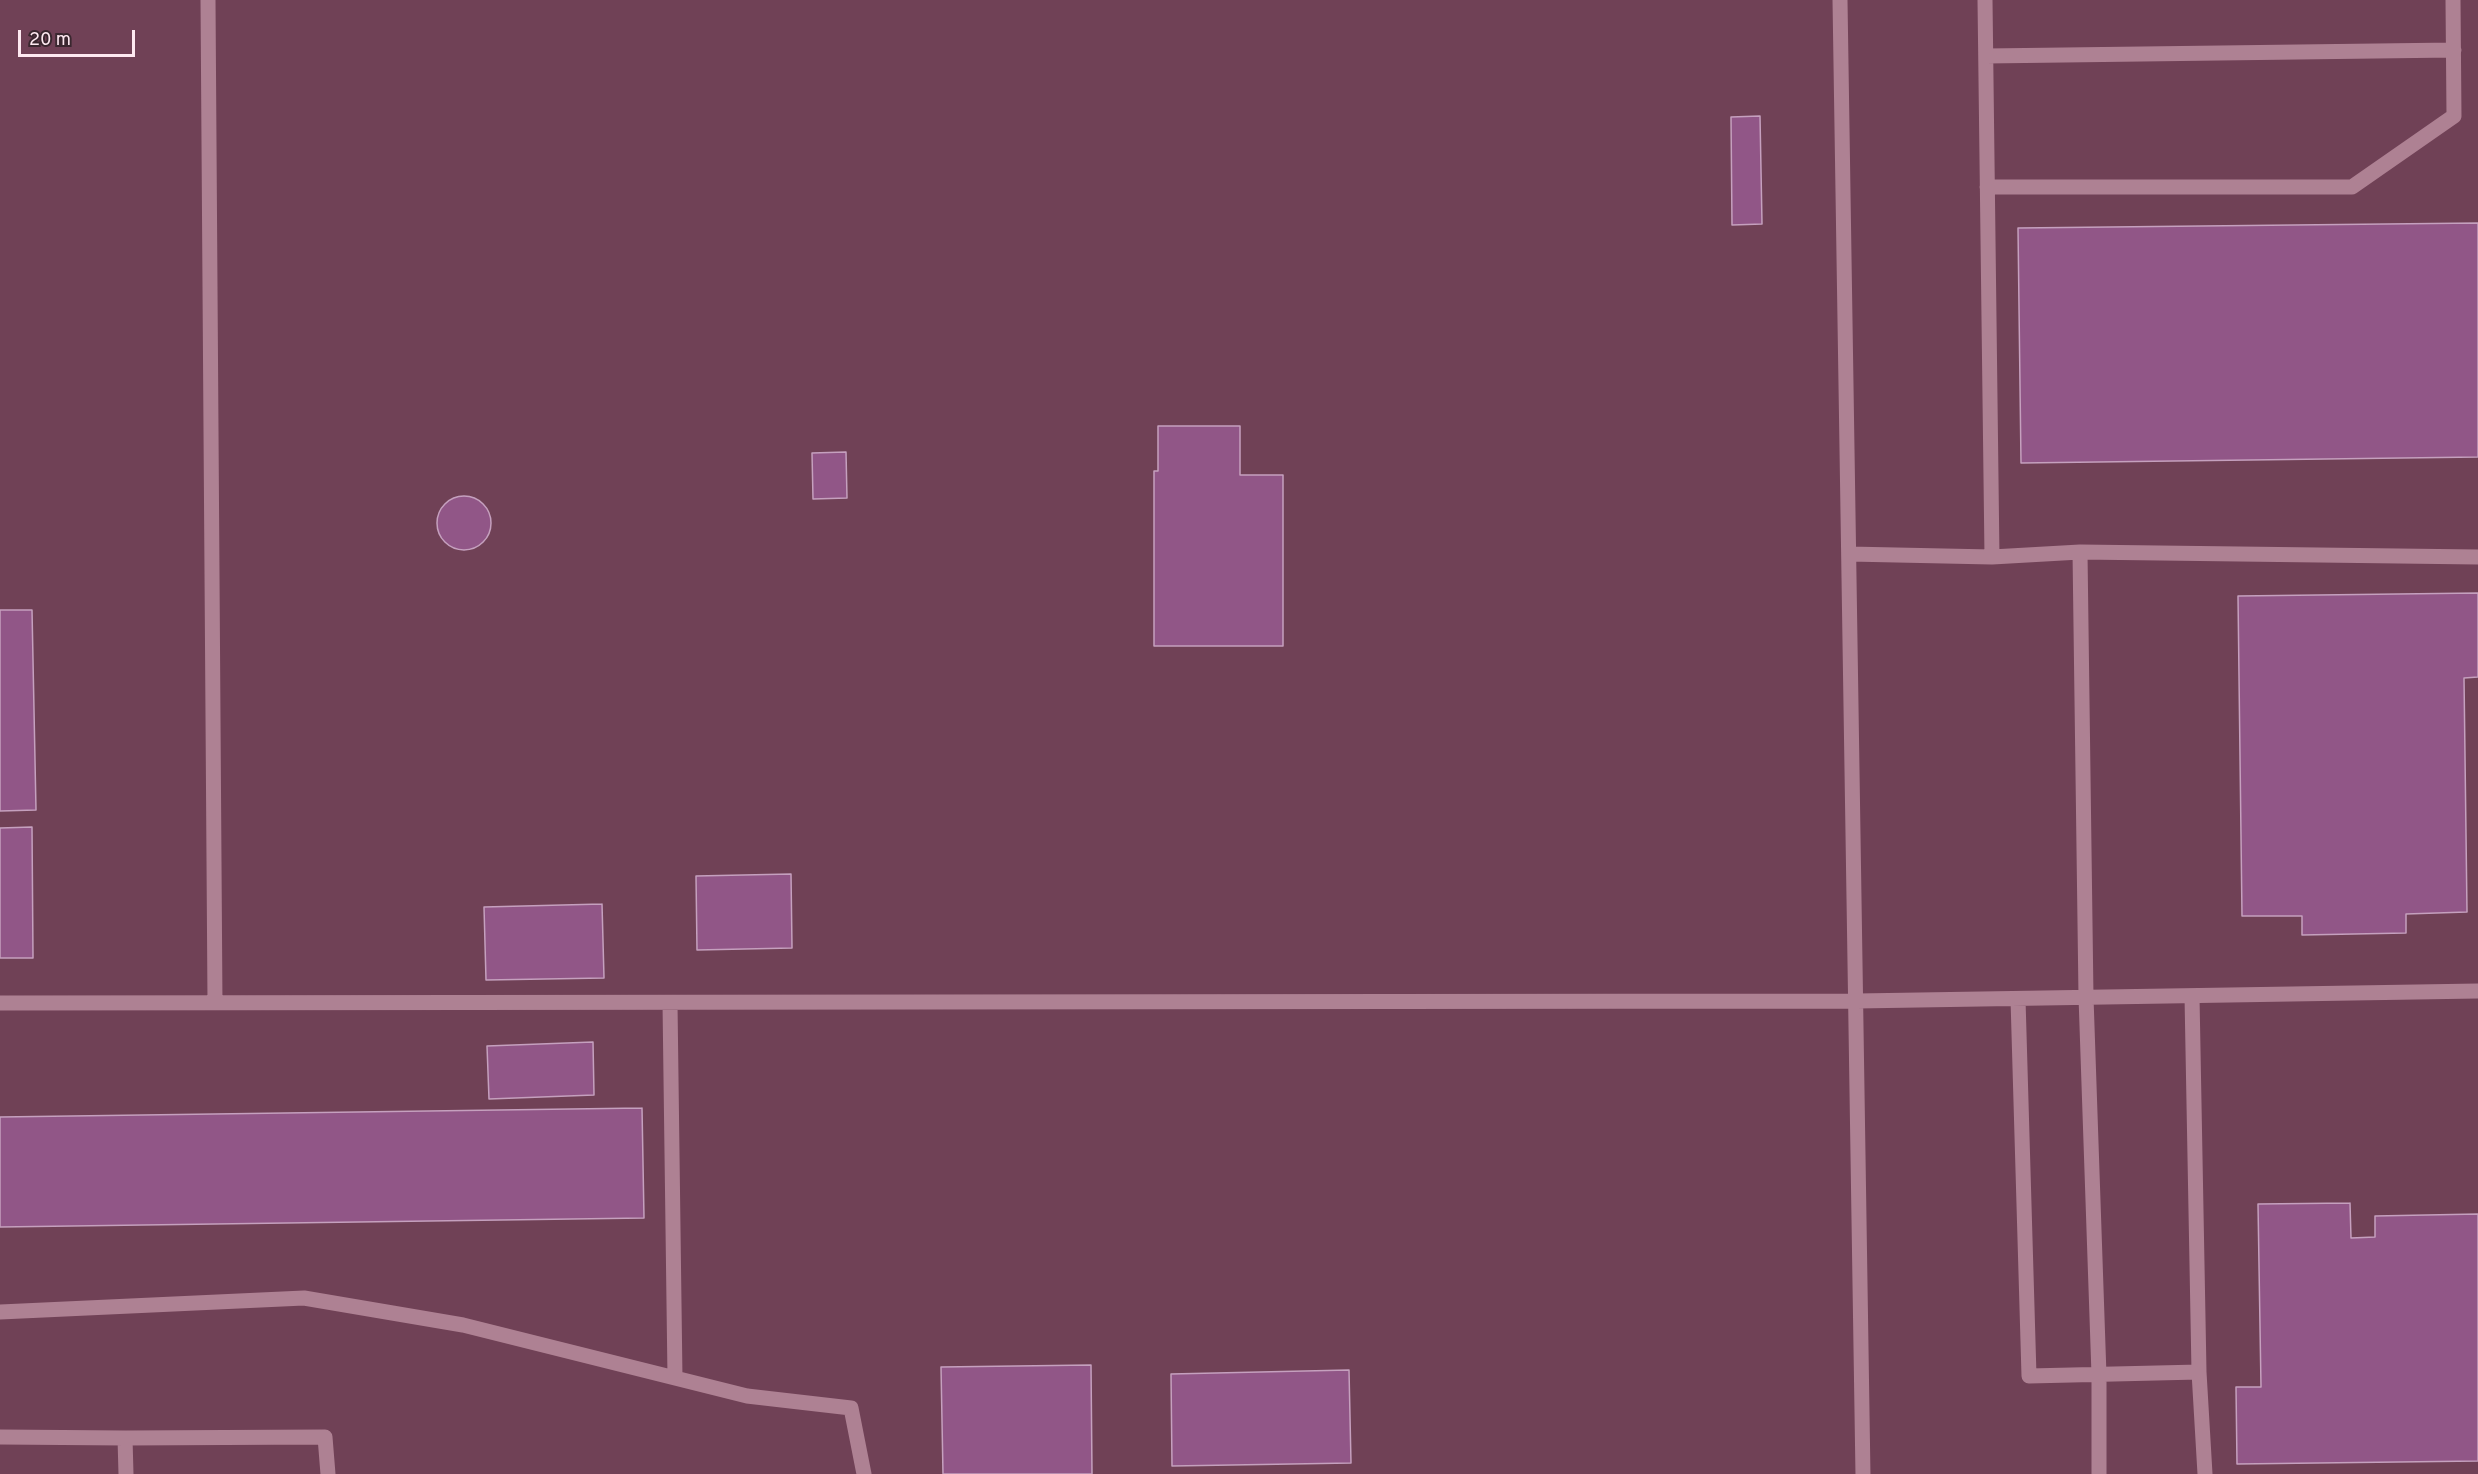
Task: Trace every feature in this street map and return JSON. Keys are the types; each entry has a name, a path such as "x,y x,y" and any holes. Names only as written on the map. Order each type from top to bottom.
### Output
{"lane":[{"path":"208,0 215,1003"},
{"path":"1840,0 1863,1474"},
{"path":"1985,0 1992,557"},
{"path":"1987,187 2352,187 2454,116 2453,0"},
{"path":"1986,56 2454,50"},
{"path":"1850,554 1992,557 2080,552 2478,557"},
{"path":"2080,552 2086,997 2100,1375 2100,1474"},
{"path":"0,1003 1857,1001 2478,991"},
{"path":"2192,996 2199,1372 2205,1474"},
{"path":"2018,999 2029,1376 2199,1372"},
{"path":"669,1003 675,1378"},
{"path":"0,1312 304,1298 463,1325 747,1396 851,1408 864,1474"},
{"path":"0,1437 325,1437 328,1474"},
{"path":"125,1438 126,1474"}],"shaded area":[{"path":"0,0 2478,0 2478,1474 0,1474"}],"building":[{"path":"1760,116 1762,224 1732,225 1731,117"},
{"path":"2478,223 2478,457 2021,463 2018,228"},
{"path":"1158,426 1240,426 1240,475 1283,475 1283,646 1154,646 1154,471 1158,471"},
{"path":"846,452 847,498 813,499 812,453"},
{"path":"459,496 469,496 483,504 489,513 491,523 489,533 483,542 469,550 459,550 442,538 437,528 437,518 449,501"},
{"path":"2478,593 2478,677 2464,678 2467,912 2406,914 2406,933 2302,935 2302,916 2242,916 2238,596"},
{"path":"0,610 32,610 36,810 0,811"},
{"path":"32,827 33,958 0,958 0,828"},
{"path":"791,874 792,948 697,950 696,876"},
{"path":"602,904 604,978 486,980 484,907"},
{"path":"593,1042 594,1095 489,1099 487,1046"},
{"path":"642,1108 644,1218 0,1227 0,1117"},
{"path":"2350,1203 2351,1238 2375,1237 2375,1216 2478,1214 2478,1461 2237,1464 2236,1387 2261,1387 2258,1204"},
{"path":"1091,1365 1092,1474 943,1474 941,1367"},
{"path":"1349,1370 1351,1463 1172,1466 1171,1374"}]}
